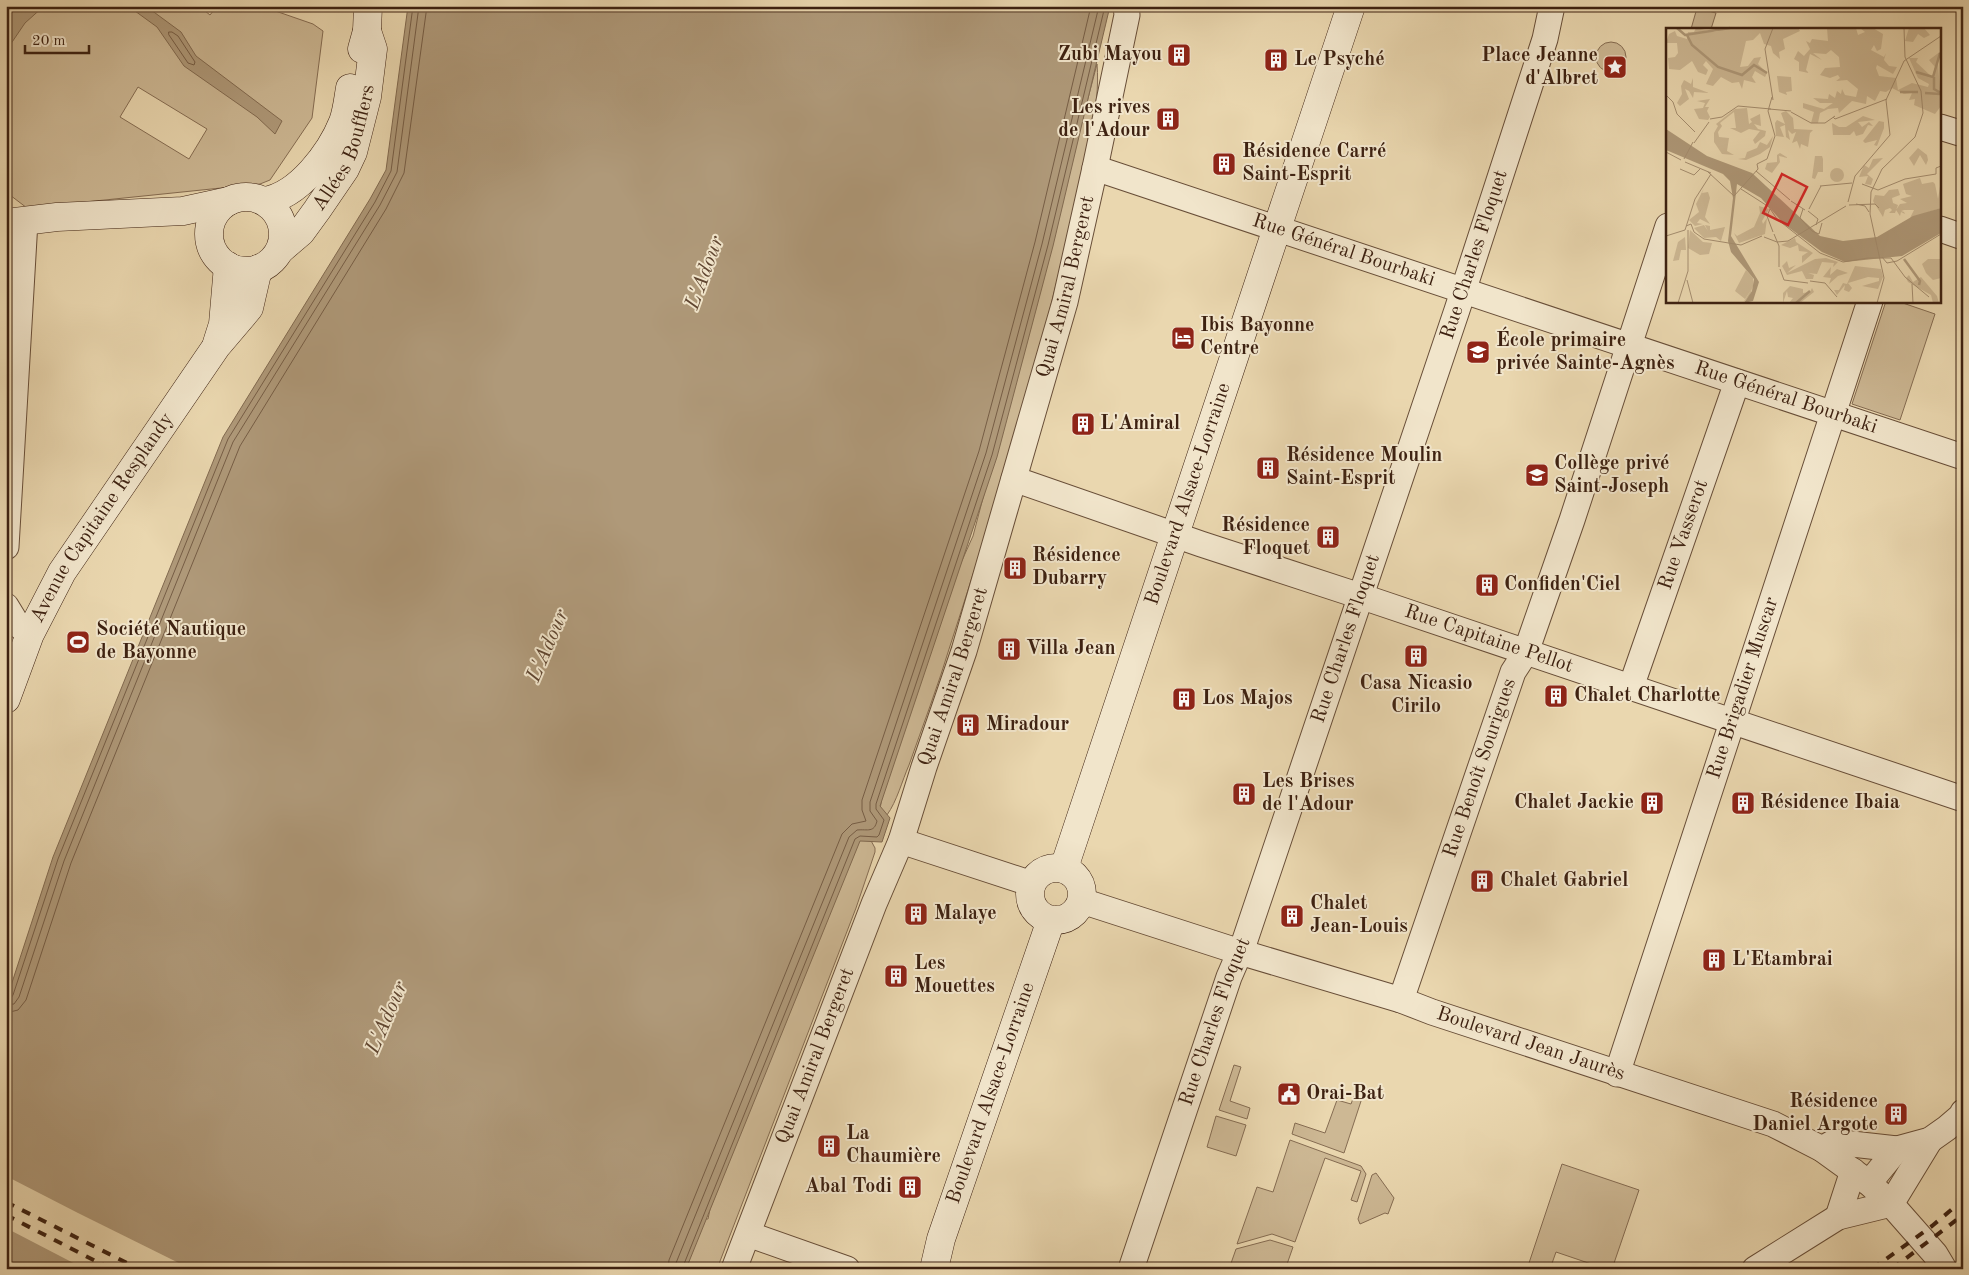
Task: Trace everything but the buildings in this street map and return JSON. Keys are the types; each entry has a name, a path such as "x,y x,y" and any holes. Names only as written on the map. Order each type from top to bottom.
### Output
{"main road":[{"name":"Boulevard Alsace-Lorraine","path":"1064,868 1351,6"},
{"name":"Allées Boufflers","path":"264,201 271,200 304,180 322,160 334,142 343,120 368,19"},
{"name":"Allées Boufflers","path":"280,250 301,232 345,169 353,152 367,97 373,49 368,19"},
{"path":"16,222 57,217 183,211 243,197 257,198 273,208 283,228 280,250 271,261 258,269 243,270 228,266 215,254 210,240 211,221 222,206 229,201"},
{"path":"183,211 210,240"},
{"name":"Avenue Capitaine Resplandy","path":"216,347 223,324 228,266"},
{"name":"Avenue Capitaine Resplandy","path":"6,699 30,634 62,572 216,347 249,308 258,269"},
{"path":"1057,867 1064,868 1071,872 1081,885 1082,901 1070,916 1064,919 1051,920 1040,915 1033,905 1030,894 1032,884 1042,871 1057,867"},
{"name":"Boulevard Alsace-Lorraine","path":"934,1269 941,1239 1051,920"}],"street":[{"name":"Quai Amiral Bergeret","path":"734,1269 874,904 901,841 964,651 1065,302 1095,168 1126,14 1126,6"},
{"name":"Rue Charles Floquet","path":"1131,1269 1464,291 1544,39 1552,6"},
{"path":"1942,128 1963,134"},
{"name":"Rue Général Bourbaki","path":"1095,168 1963,457"},
{"path":"6,548 16,222"},
{"path":"1942,230 1963,237"},
{"name":"Rue Benoît Sourigues","path":"1401,1000 1513,672 1526,652 1666,232"},
{"name":"Rue Brigadier Muscar","path":"1617,1074 1870,302"},
{"name":"Rue Vasserot","path":"1631,687 1737,382"},
{"name":"Rue Capitaine Pellot","path":"1014,478 1176,535 1963,799"},
{"path":"6,606 17,624 30,634"},
{"path":"901,841 1032,884"},
{"name":"Boulevard Jean Jaurès","path":"1082,901 1240,952 1401,1000 1617,1074 1773,1124 1822,1149 1861,1177 1891,1204 1945,1266"},
{"path":"1755,1269 1838,1217 1891,1204 1930,1140 1954,1122 1963,1112"},
{"path":"1822,1149 1834,1142 1897,1148 1930,1140"},
{"path":"1838,1217 1861,1177 1897,1148"},
{"path":"748,1234 847,1269"}],"shaded area":[{"path":"6,6 199,6 210,15 217,6 261,6 313,24 323,31 312,118 270,180 260,184 27,208 6,192","holes":["138,87 207,129 189,159 120,117"]},
{"path":"1697,8 1716,13 1711,28 1691,28"},
{"path":"1611,42 1622,46 1626,57 1622,68 1611,72 1600,68 1596,57 1600,46"},
{"path":"1097,64 1098,81 1091,136 1033,373 985,537 940,676 909,765 894,804 887,815 880,809 883,792 951,585 973,536"},
{"path":"1886,302 1900,302 1935,314 1900,420 1852,404"},
{"path":"869,837 875,852 856,908 717,1269 686,1269 699,1219 708,1219 710,1209 854,843"},
{"path":"1234,1065 1241,1067 1230,1101 1250,1108 1247,1119 1219,1110"},
{"path":"1358,1094 1363,1095 1344,1153 1292,1134 1295,1123 1325,1133 1337,1100 1351,1104 1354,1096"},
{"path":"1216,1116 1246,1125 1236,1156 1207,1147"},
{"path":"1290,1140 1361,1166 1366,1174 1357,1202 1351,1200 1361,1171 1325,1158 1295,1242 1272,1234 1237,1244 1257,1187 1273,1192"},
{"path":"1562,1164 1639,1190 1612,1269 1606,1269 1556,1252 1550,1269 1527,1269"},
{"path":"1376,1173 1394,1198 1388,1214 1385,1213 1360,1224 1358,1219 1372,1175"},
{"path":"1270,1240 1293,1247 1286,1267 1283,1269 1229,1269 1236,1249"}],"water":[{"path":"17,6 44,6 25,23 6,51 6,18"},
{"path":"118,6 147,7 181,32 196,56 282,121 275,134 257,117 184,66 157,27 135,11 125,11"},
{"name":"L'Adour","path":"408,6 1110,6 1053,246 997,457 880,806 890,818 882,842 860,841 686,1269 6,1269 6,1001 53,857 223,437 386,170"}],"pier":[{"path":"6,1176 191,1269 85,1269 6,1228"}],"railway":[{"path":"1872,1269 1932,1226 1963,1200"},
{"path":"6,1202 139,1269"},
{"path":"6,1215 111,1269"},
{"path":"1892,1269 1963,1215"}],"place":[{"name":"Zubi Mayou","path":"1179,55"},
{"name":"Le Psyché","path":"1276,60"},
{"name":"Place Jeanne d'Albret","path":"1615,67"},
{"name":"Les rives de l'Adour","path":"1168,119"},
{"name":"Résidence Carré Saint-Esprit","path":"1224,164"},
{"name":"Ibis Bayonne Centre","path":"1183,338"},
{"name":"École primaire privée Sainte-Agnès","path":"1478,352"},
{"name":"L'Amiral","path":"1083,424"},
{"name":"Résidence Moulin Saint-Esprit","path":"1268,468"},
{"name":"Collège privé Saint-Joseph","path":"1537,475"},
{"name":"Résidence Floquet","path":"1328,537"},
{"name":"Résidence Dubarry","path":"1015,568"},
{"name":"Confiden'Ciel","path":"1487,585"},
{"name":"Société Nautique de Bayonne","path":"78,642"},
{"name":"Villa Jean","path":"1009,649"},
{"name":"Casa Nicasio Cirilo","path":"1416,656"},
{"name":"Chalet Charlotte","path":"1556,696"},
{"name":"Los Majos","path":"1184,699"},
{"name":"Miradour","path":"968,725"},
{"name":"Les Brises de l'Adour","path":"1244,794"},
{"name":"Chalet Jackie","path":"1652,803"},
{"name":"Résidence Ibaia","path":"1743,803"},
{"name":"Chalet Gabriel","path":"1482,881"},
{"name":"Malaye","path":"916,914"},
{"name":"Chalet Jean-Louis","path":"1292,916"},
{"name":"L'Etambrai","path":"1714,960"},
{"name":"Les Mouettes","path":"896,976"},
{"name":"Orai-Bat","path":"1289,1094"},
{"name":"Résidence Daniel Argote","path":"1896,1114"},
{"name":"La Chaumière","path":"829,1146"},
{"name":"Abal Todi","path":"910,1187"}]}
